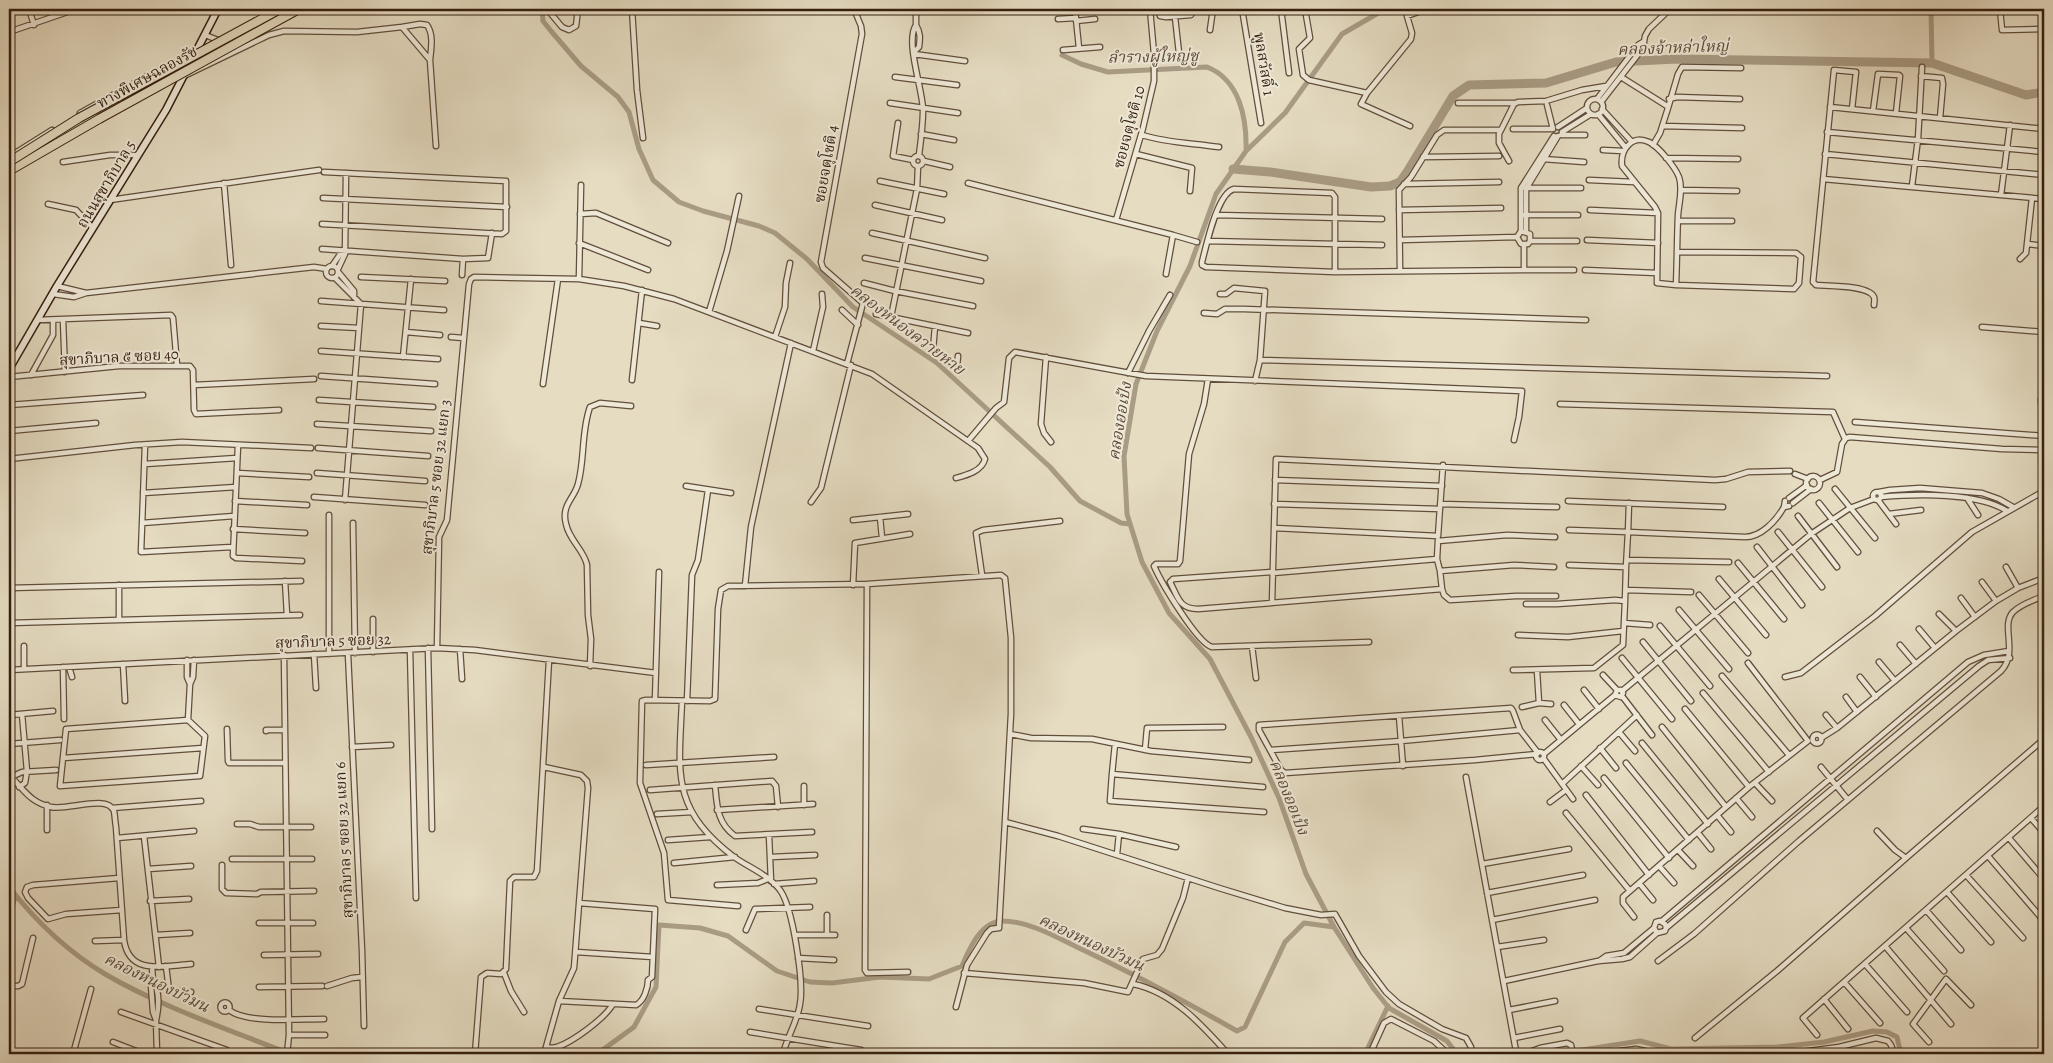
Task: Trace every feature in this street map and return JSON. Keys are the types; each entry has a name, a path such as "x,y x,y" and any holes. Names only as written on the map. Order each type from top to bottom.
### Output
{"highway":[{"name":"ทางพิเศษฉลองรัช","path":"9,162 79,118 280,9"},
{"name":"ทางพิเศษฉลองรัช","path":"9,171 299,9"},
{"path":"9,176 65,138"}],"main road":[{"name":"ถนนสุขาภิบาล 5","path":"9,369 52,294 166,110 218,9"}],"street":[{"path":"30,9 34,25"},
{"path":"9,32 34,25 62,11 76,9"},
{"path":"547,9 562,27 569,30 576,26 578,9"},
{"path":"632,9 637,90 643,138"},
{"name":"ซอยจตุโชติ 4","path":"854,9 862,34 821,262 823,268 863,303 858,325"},
{"path":"914,53 919,48 920,32 916,25 916,9"},
{"path":"1075,9 1079,48"},
{"name":"ซอยจตุโชติ 10","path":"1116,220 1142,135 1155,69 1150,9"},
{"path":"1158,9 1162,17 1193,14 1194,9"},
{"path":"1210,30 1213,9"},
{"name":"พูลสวัสดิ์ 1","path":"1242,9 1261,123"},
{"path":"1281,9 1289,73"},
{"path":"1305,9 1310,38 1299,49 1303,75 1309,80 1367,93"},
{"path":"1410,126 1361,104 1367,93 1411,39 1412,33 1407,16 1427,9"},
{"path":"1586,135 1559,135 1552,133 1555,128 1587,108 1588,103 1597,100 1621,77 1642,48 1649,29 1670,9"},
{"path":"2000,9 2002,30 2044,29"},
{"path":"1175,17 1179,53"},
{"path":"1058,19 1096,19"},
{"path":"183,77 269,35 284,30 357,32 402,27 410,24 427,25 430,29 432,45 430,60 436,146"},
{"path":"916,25 912,31 911,47 914,53 923,108 919,156"},
{"path":"402,27 430,60"},
{"path":"205,36 244,48"},
{"path":"1597,100 1638,44 1643,42"},
{"path":"1063,50 1100,47"},
{"path":"914,53 964,61"},
{"path":"9,157 102,100 154,72 177,61 191,61"},
{"path":"1653,145 1662,126 1678,74 1682,67 1741,68"},
{"path":"1912,186 1918,139 1922,67"},
{"path":"1852,109 1856,72 1834,70 1814,284 1862,288 1874,297 1874,305"},
{"path":"1873,111 1878,74 1898,75 1900,76 1896,114"},
{"path":"1921,76 1942,78 1940,118"},
{"path":"895,77 957,85"},
{"path":"1621,77 1661,101 1668,108"},
{"path":"1458,103 1546,101 1586,89 1606,86"},
{"path":"1586,89 1597,100 1602,110 1632,142"},
{"path":"1661,101 1671,99 1740,99"},
{"path":"890,103 958,113"},
{"path":"1509,161 1499,142 1501,130 1510,108 1515,103"},
{"path":"1547,104 1559,135"},
{"path":"1830,107 2044,129"},
{"path":"1587,108 1591,114"},
{"path":"1400,240 1517,237 1523,231 1524,188 1542,159 1559,135 1591,114 1598,114 1602,110"},
{"path":"1598,114 1624,149 1622,166 1653,204 1658,213 1657,280 1659,284 1794,289 1799,284 1802,257 1796,253 1677,252"},
{"path":"891,317 900,265 917,189 918,166 913,160 893,156 898,123"},
{"path":"2001,195 2010,125"},
{"path":"1662,126 1742,128"},
{"path":"1512,129 1555,128"},
{"path":"1400,271 1399,190 1411,177 1436,135 1441,131 1501,130"},
{"path":"1827,132 2044,152"},
{"path":"921,134 954,140"},
{"path":"1142,135 1162,141 1173,140 1219,147"},
{"path":"1603,150 1624,149 1632,142 1642,140 1653,145 1677,173 1680,190 1676,285"},
{"path":"1136,154 1192,168 1190,191"},
{"path":"1825,154 2044,174"},
{"path":"63,162 110,156 138,156"},
{"path":"913,160 915,156 919,156"},
{"path":"919,156 924,161 950,166"},
{"path":"1423,157 1499,156"},
{"path":"1666,158 1738,160"},
{"path":"1542,159 1584,162"},
{"path":"918,166 922,165 924,161"},
{"path":"110,200 322,171 503,180 507,184 506,231 502,234 322,224"},
{"path":"335,278 345,257 346,173"},
{"path":"1823,179 2044,199"},
{"path":"1589,180 1634,182"},
{"path":"880,181 944,194"},
{"path":"1403,184 1499,182"},
{"path":"968,183 1197,242"},
{"path":"224,184 231,265"},
{"path":"579,279 581,185"},
{"path":"1524,188 1581,188"},
{"path":"1335,272 1335,197 1332,193 1232,189 1228,192 1216,215 1208,241 1202,262 1206,267 1335,272 1574,270"},
{"path":"1680,190 1737,191"},
{"path":"709,312 727,251 739,196"},
{"path":"323,198 507,207"},
{"path":"2020,259 2026,253 2028,244 2032,198"},
{"path":"48,204 76,210 93,228"},
{"path":"875,205 942,220"},
{"path":"1399,210 1500,208"},
{"path":"1590,210 1658,213"},
{"path":"580,214 596,214 668,243"},
{"path":"1216,215 1382,219"},
{"path":"1523,215 1578,215"},
{"path":"1678,221 1732,221"},
{"path":"1523,231 1530,234 1530,241"},
{"path":"322,249 344,249 464,259 488,258 492,233"},
{"path":"872,233 985,258"},
{"path":"1166,274 1173,235"},
{"path":"1517,237 1519,243 1524,245"},
{"path":"1524,245 1530,241 1577,240"},
{"path":"1587,240 1658,243"},
{"path":"1208,241 1382,245"},
{"path":"579,243 648,270"},
{"path":"2028,244 2044,246"},
{"path":"1524,245 1524,270"},
{"path":"52,294 74,297 86,292 314,267 327,269 332,266 344,249"},
{"path":"865,258 981,282"},
{"path":"462,275 464,259"},
{"path":"775,337 785,307 786,283 790,263"},
{"path":"332,266 354,291 354,296"},
{"path":"327,269 327,275 330,278 335,278 361,304 345,500"},
{"path":"1585,270 1657,273"},
{"name":"สุขาภิบาล 5 ซอย 32 แยก 3","path":"437,648 439,537 447,520 463,338 471,279 474,277 500,276 558,279"},
{"path":"361,277 444,281"},
{"path":"543,384 558,279 579,279 642,290 674,299 849,364 877,377 968,440 982,453 984,462 976,471 956,478"},
{"path":"403,357 411,280"},
{"path":"864,283 895,292 973,306"},
{"path":"57,286 86,292"},
{"path":"1220,294 1226,294 1234,288 1264,290 1260,360 1255,381"},
{"path":"632,380 642,290"},
{"path":"813,351 823,307 822,294"},
{"path":"1130,373 1149,331 1170,295"},
{"path":"321,300 444,310"},
{"path":"1204,313 1217,314 1229,309 1586,320"},
{"path":"811,502 821,488 858,325 842,310"},
{"path":"876,314 968,333"},
{"path":"37,320 53,321 171,315 173,318 177,365"},
{"path":"63,320 65,372"},
{"path":"31,375 53,335 53,321"},
{"path":"639,323 657,326"},
{"path":"321,326 359,328"},
{"path":"935,326 933,350 957,366 958,356"},
{"path":"1982,327 2044,332"},
{"path":"406,332 440,335"},
{"path":"451,337 463,338"},
{"path":"745,586 751,528 791,343"},
{"path":"321,351 438,359"},
{"path":"968,440 996,408 1004,402 1006,398 1009,358 1012,353 1020,352 1146,376 1522,391 1514,440"},
{"path":"1046,357 1041,424 1044,433 1051,442"},
{"path":"1260,360 1827,376"},
{"name":"สุขาภิบาล ๕ ซอย 40","path":"9,377 119,366 190,366 193,370 194,410 196,414 279,410"},
{"path":"320,376 436,384"},
{"path":"194,385 314,379"},
{"path":"1208,379 1204,404 1189,454 1180,561 1178,564 1156,564 1154,566 1190,627 1206,644 1212,647 1369,642"},
{"path":"9,405 142,395"},
{"path":"2042,399 2042,416"},
{"path":"318,400 433,407"},
{"path":"590,666 591,639 588,615 586,558 566,527 565,513 568,501 578,486 590,407 600,403 632,406"},
{"path":"1560,404 1833,412 1845,439"},
{"path":"1855,422 2044,436"},
{"path":"9,431 96,424"},
{"path":"317,424 431,431"},
{"path":"1820,480 1834,475 1839,470 1842,444 1845,439 1850,437 2002,449 2044,450"},
{"path":"9,459 182,442 311,448"},
{"path":"145,445 141,552 232,547"},
{"path":"238,445 232,556 236,558 302,561"},
{"path":"318,448 428,456"},
{"path":"144,464 237,458"},
{"path":"1272,603 1276,459 1443,465 1715,480 1748,472 1790,471"},
{"path":"1443,465 1437,559 1444,595 1450,600 1525,595 1556,596"},
{"path":"237,473 309,477"},
{"path":"317,473 425,481"},
{"path":"1795,474 1808,479 1814,476 1820,480"},
{"path":"1808,479 1809,487"},
{"path":"1275,480 1442,486"},
{"path":"1789,498 1809,487 1818,488 1820,480"},
{"path":"686,486 731,493"},
{"path":"143,493 236,487"},
{"path":"1569,530 1752,537 1776,518 1788,504 1809,487"},
{"path":"1537,753 1537,759 1544,757 1579,724 1658,663 1753,581 1811,534 1850,508 1905,488 1982,493 1999,499 2013,507"},
{"path":"1835,489 1875,538"},
{"path":"708,490 698,560 692,575 685,701 679,763 681,787 692,812 710,836 735,857 771,881 782,894 796,935 801,1002 786,1039 784,1054"},
{"path":"1785,677 1802,673 1875,616 1972,532 2042,492 2044,502"},
{"path":"1878,497 1908,495 1967,498 1996,504 2006,511"},
{"path":"314,497 425,505"},
{"path":"1878,497 1896,524"},
{"path":"1967,498 1978,516"},
{"path":"235,501 307,505"},
{"path":"1568,501 1723,507"},
{"path":"1819,503 1858,552"},
{"path":"1274,504 1557,507"},
{"path":"1513,670 1537,671 1594,668 1624,645 1629,504"},
{"path":"1889,514 1921,510"},
{"path":"853,520 908,514"},
{"path":"329,515 329,654"},
{"path":"142,523 234,516"},
{"path":"1798,516 1837,567"},
{"path":"880,517 882,538"},
{"path":"982,576 976,532 1060,521"},
{"path":"352,523 355,653"},
{"path":"1274,528 1438,539 1513,534 1555,537"},
{"path":"233,529 305,533"},
{"path":"1778,532 1822,587"},
{"path":"853,585 855,543 910,534"},
{"path":"1757,547 1802,604"},
{"path":"1437,559 1173,579 1170,582 1181,602 1190,609 1442,590"},
{"path":"1627,560 1729,562"},
{"path":"1738,563 1784,619"},
{"path":"1440,571 1507,565 1554,566"},
{"path":"1569,565 1626,567"},
{"path":"2006,567 2018,588"},
{"path":"656,700 659,572"},
{"path":"738,906 668,900 664,854 640,783 641,704 644,700 712,701 715,699 720,593 728,586 853,585 1001,575 1005,578 1007,584 1011,638 1010,734 999,928 991,929 986,933 973,954 964,973 956,1007"},
{"path":"1634,917 1622,899 1755,782 1817,734 1821,738 1837,728 1996,601 2018,588 2044,578"},
{"path":"1719,580 1766,635"},
{"path":"285,581 287,615"},
{"path":"9,588 301,581"},
{"path":"1982,582 1996,601"},
{"path":"867,584 865,970 867,973 908,972"},
{"path":"119,586 120,619"},
{"path":"1626,590 1691,592"},
{"path":"1700,595 1748,653"},
{"path":"1658,961 1694,934 2008,664 2010,658 2010,616 2024,604 2044,596"},
{"path":"1961,598 1975,617"},
{"path":"1526,604 1625,601"},
{"path":"1679,610 1729,669"},
{"path":"1939,614 1956,632"},
{"path":"9,623 300,615"},
{"path":"373,619 373,652"},
{"path":"1624,623 1650,625"},
{"path":"1660,626 1710,686"},
{"path":"1919,629 1935,648"},
{"path":"1518,635 1568,638 1623,631"},
{"path":"1643,642 1658,663 1691,701"},
{"path":"1900,645 1916,664"},
{"path":"24,646 24,669"},
{"path":"1252,646 1256,678"},
{"path":"428,648 432,829"},
{"name":"สุขาภิบาล 5 ซอย 32","path":"9,670 437,648 460,649 656,673"},
{"path":"460,649 462,679"},
{"path":"410,650 416,898"},
{"path":"1598,961 1606,956 1624,953 1654,928 1656,922 1662,921 1968,662 1984,655 2009,651"},
{"path":"314,654 316,688"},
{"name":"สุขาภิบาล 5 ซอย 32 แยก 6","path":"348,654 364,1026"},
{"path":"284,655 289,1019 286,1054"},
{"path":"1622,658 1672,719"},
{"path":"1504,981 1598,961 1609,962 1630,957 1657,933 1663,933 1666,928 1979,666 1988,660 2010,658"},
{"path":"187,660 187,677 190,684"},
{"path":"188,720 190,684 193,677 194,660"},
{"path":"524,1012 511,991 504,972 510,881 514,876 534,877 537,871 549,660"},
{"path":"1879,662 1895,681"},
{"path":"1748,663 1810,740"},
{"path":"123,664 125,702"},
{"path":"63,667 64,719"},
{"path":"69,667 72,677"},
{"path":"1537,671 1539,703"},
{"path":"1604,674 1652,735"},
{"path":"1722,676 1790,755"},
{"path":"1860,677 1876,697"},
{"path":"1584,690 1599,709"},
{"path":"1703,693 1769,772"},
{"path":"1846,697 1858,712"},
{"path":"1522,707 1539,703 1551,704"},
{"path":"1564,705 1579,724"},
{"path":"1537,753 1403,766 1285,772 1281,770 1259,730 1260,725 1511,708 1514,710 1520,730 1537,753 1544,757 1573,799"},
{"path":"1685,709 1749,787"},
{"path":"9,715 53,711"},
{"path":"19,787 25,784 27,771 22,714"},
{"path":"1562,784 1638,715"},
{"path":"1826,715 1837,728"},
{"path":"1399,716 1403,766"},
{"path":"188,720 205,736 200,776 60,786 66,729 188,720"},
{"path":"1545,720 1561,740"},
{"path":"1145,750 1147,728 1223,727"},
{"path":"1662,727 1726,806"},
{"path":"227,729 229,763 285,763"},
{"path":"266,731 285,730"},
{"path":"1271,750 1520,730"},
{"path":"1618,732 1634,751"},
{"path":"1010,734 1031,738 1092,739 1145,750 1249,760"},
{"path":"1695,1038 1776,971 2044,739"},
{"path":"9,744 60,740"},
{"path":"1642,743 1708,824"},
{"path":"1115,744 1110,801 1264,812"},
{"path":"352,747 391,745"},
{"path":"63,758 203,748"},
{"path":"1600,748 1616,768"},
{"path":"646,765 774,757"},
{"path":"1626,763 1690,840"},
{"path":"1581,766 1598,785"},
{"path":"544,767 581,774 587,781 580,903 573,973 559,1001 544,1054"},
{"path":"1821,767 1848,800"},
{"path":"56,770 27,771 10,776 34,801 47,806 61,808 100,803 112,808 117,838 124,940 130,958 140,964 152,967 191,964"},
{"path":"1112,774 1263,787"},
{"path":"1466,777 1516,1051"},
{"path":"1604,778 1669,858"},
{"path":"650,790 774,782 778,807"},
{"path":"1755,782 1772,801"},
{"path":"715,785 717,810 723,825 735,836 812,832"},
{"path":"1823,785 1828,792"},
{"path":"804,786 804,805"},
{"path":"1550,802 1566,790"},
{"path":"1586,795 1649,874"},
{"path":"1736,798 1752,817"},
{"path":"112,808 201,801"},
{"path":"717,810 813,804"},
{"path":"47,806 47,830"},
{"path":"1817,1035 1803,1018 2044,806"},
{"path":"657,814 692,812"},
{"path":"1566,813 1630,891"},
{"path":"1717,815 1731,832"},
{"path":"2031,818 2044,833"},
{"path":"1005,822 1117,854 1285,908 1323,915 1336,915 1359,956 1386,992 1399,1004 1442,1029 1468,1040 1472,1054"},
{"path":"237,824 250,824 259,827 311,827"},
{"path":"1083,829 1119,834 1176,847"},
{"path":"117,838 194,831"},
{"path":"1877,831 1903,858 1906,858"},
{"path":"1698,833 1711,849"},
{"path":"1117,854 1119,834"},
{"path":"769,835 771,881"},
{"path":"144,836 159,967"},
{"path":"668,840 710,836"},
{"path":"2009,838 2044,879"},
{"path":"1482,864 1569,849"},
{"path":"1678,850 1693,866"},
{"path":"1744,852 1750,858"},
{"path":"770,857 815,855"},
{"path":"1988,856 2044,921"},
{"path":"674,863 735,857"},
{"path":"232,859 312,859"},
{"path":"222,865 222,889 226,893 257,894 314,891"},
{"path":"148,869 191,866"},
{"path":"1659,866 1674,883"},
{"path":"1966,875 2023,938"},
{"path":"1487,893 1583,876"},
{"path":"119,878 33,885 26,887 25,892 28,898 48,919 66,914 122,910"},
{"path":"964,973 1084,983 1127,992 1144,958 1157,955 1162,949 1183,898 1188,878"},
{"path":"717,885 814,880"},
{"path":"1640,883 1653,900"},
{"path":"1947,892 1991,942"},
{"path":"150,901 189,900"},
{"path":"1492,920 1594,900"},
{"path":"559,1001 632,1005 639,1003 648,987 648,980 652,977 655,909 580,903"},
{"path":"746,930 755,909 810,907"},
{"path":"1926,910 1961,950"},
{"path":"826,935 827,915"},
{"path":"1662,921 1666,928"},
{"path":"259,924 313,923"},
{"path":"1654,928 1657,933"},
{"path":"1906,928 1944,970"},
{"path":"156,935 190,933"},
{"path":"796,935 835,935"},
{"path":"9,986 22,984 33,938"},
{"path":"95,941 124,940"},
{"path":"1497,947 1544,940"},
{"path":"1885,946 1951,1024"},
{"path":"576,952 653,957"},
{"path":"264,955 318,954"},
{"path":"798,958 834,960"},
{"path":"1865,964 1907,1012"},
{"path":"166,966 169,990 191,992"},
{"path":"152,967 153,981 151,992 157,1026 157,1054"},
{"path":"475,1054 481,978 488,973 501,974 504,972"},
{"path":"259,987 325,986 362,977"},
{"path":"1929,1042 1913,1024 1946,979 1971,1005"},
{"path":"153,981 157,987 158,1004 156,1020"},
{"path":"1133,982 1182,1009 1202,1026 1228,1054"},
{"path":"1844,982 1880,1023"},
{"path":"73,1054 91,989"},
{"path":"1824,1000 1848,1029"},
{"path":"1509,1010 1555,1001"},
{"path":"546,1047 559,1047 568,1042 604,1016 613,1004"},
{"path":"759,1009 868,1026"},
{"path":"229,1010 239,1015 260,1019 324,1019"},
{"path":"121,1012 227,1050"},
{"path":"1370,1054 1384,1023 1391,1019 1434,1041 1448,1054"},
{"path":"1514,1038 1560,1029"},
{"path":"750,1032 861,1050"},
{"path":"289,1035 324,1035"},
{"path":"1786,1054 1839,1047 1876,1038 1888,1041 1894,1054"},
{"path":"113,1042 144,1054"},
{"path":"1524,1054 1543,1047 1567,1043 1572,1046 1573,1054"},
{"path":"1594,1054 1636,1049 1658,1054"}],"waterway":[{"name":"คลองหนองควายหาย","path":"542,9 543,21 551,31 581,66 618,97 629,112 639,149 653,180 679,202 703,211 759,226 775,233 807,259 853,307 937,363 1050,467 1080,501 1121,523 1130,524"},
{"name":"คลองออเป้ง","path":"1382,9 1342,34 1285,113 1246,151 1216,194 1190,266 1157,331 1136,384 1124,456 1127,514 1142,562 1169,613 1210,659 1251,737 1279,798 1306,874 1334,927 1373,988 1389,1008 1447,1041 1457,1054"},
{"path":"1931,9 1932,63"},
{"name":"ลำรางผู้ใหญ่ชู","path":"1062,55 1081,64 1108,72 1207,67 1218,73 1234,91 1243,114 1246,151"},
{"name":"คลองจ้าหล่าใหญ่","path":"1233,169 1270,172 1371,187 1390,186 1400,182 1453,96 1469,85 1546,83 1616,62 1677,59 1932,63 2026,95 2044,92"},
{"name":"คลองหนองบัวมน","path":"9,887 65,946 105,974 171,1007 290,1054"},
{"path":"9,923 15,895"},
{"name":"คลองหนองบัวมน","path":"597,1054 634,1027 656,987 659,925 700,928 728,936 777,971 810,982 832,983 880,977 929,979 962,966 977,937 988,926 995,922 1013,922 1043,931 1101,959 1237,1031 1245,1027 1285,942 1304,923 1334,927"},
{"path":"1365,1054 1388,1006"},
{"path":"1556,1054 1640,1041 1671,1049 1777,1047 1824,1042 1873,1031 1887,1032 1897,1037 1901,1054"}]}
